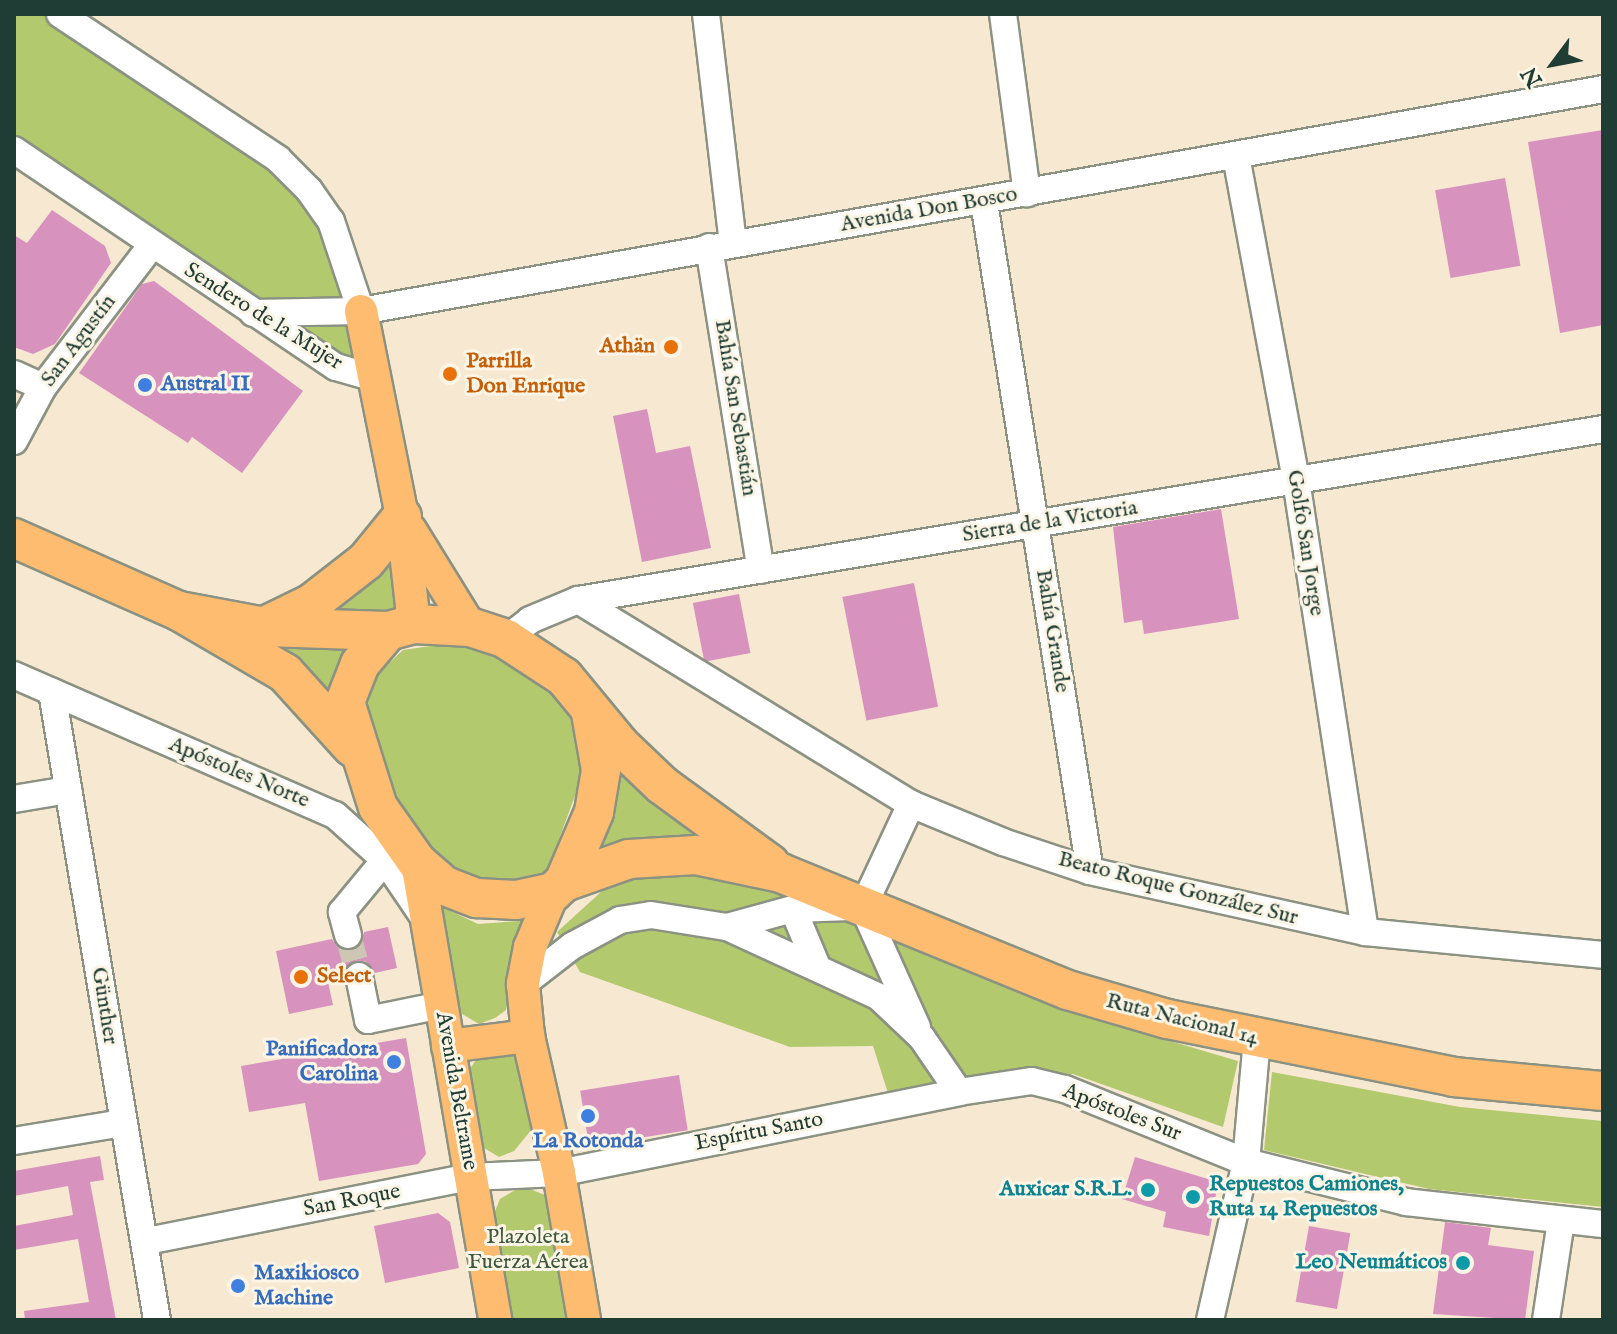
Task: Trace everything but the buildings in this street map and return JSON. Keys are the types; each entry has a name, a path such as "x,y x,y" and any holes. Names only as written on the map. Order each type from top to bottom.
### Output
{"highway":[{"path":"265,627 312,603 366,561 402,517"},
{"name":"Ruta Nacional 14","path":"14,538 179,611 285,673 358,756"},
{"name":"Ruta Nacional 14","path":"179,611 265,627 470,627 506,639 564,677 620,745 662,785 781,873"},
{"name":"Ruta Nacional 14","path":"401,628 360,664 345,702 358,756 401,861 445,886 477,898 516,900 629,859 696,855 781,873 1068,990 1257,1039 1454,1077 1603,1091"},
{"name":"Ruta Nacional 14","path":"558,887 594,812 601,770 599,738 588,703"}],"main road":[{"name":"Sendero de la Mujer","path":"361,311 375,378"},
{"path":"375,378 402,517 401,628"},
{"path":"402,517 470,627"},
{"name":"Avenida Beltrame","path":"401,861 426,921 495,1320"},
{"path":"558,887 530,947 523,984 528,1036 559,1173 584,1320"},
{"path":"448,1046 528,1036"}],"street":[{"name":"Sendero de la Mujer","path":"60,14 278,159 309,190 331,221 361,311"},
{"name":"Bahía San Sebastián","path":"706,14 721,245 761,570"},
{"path":"1003,14 1027,193"},
{"name":"Avenida Don Bosco","path":"253,313 361,311 1603,89"},
{"name":"Sendero de la Mujer","path":"14,150 151,246 336,367 375,378"},
{"name":"Golfo San Jorge","path":"1236,156 1296,480 1365,932"},
{"name":"Bahía Grande","path":"984,202 1090,871"},
{"name":"San Agustín","path":"14,441 43,387 151,246"},
{"path":"14,374 43,387"},
{"name":"Sierra de la Victoria","path":"506,639 530,620 578,600 1603,429"},
{"name":"Beato Roque González Sur","path":"578,600 911,804 1090,871 1365,932 1603,955"},
{"name":"Apóstoles Norte","path":"14,675 335,815 401,861"},
{"name":"Günther","path":"52,692 123,1123 147,1241 157,1320"},
{"path":"14,799 68,790"},
{"path":"911,804 863,907 922,1038 959,1092"},
{"path":"348,935 342,912 401,861"},
{"path":"727,927 793,909 863,907"},
{"path":"793,909 816,964"},
{"path":"523,984 572,946 620,920 651,915 727,927 816,964 879,997 922,1038"},
{"path":"359,976 368,1020 441,1005"},
{"path":"1210,1320 1246,1162 1257,1039"},
{"name":"Apóstoles Sur","path":"959,1092 1032,1081 1065,1089 1246,1162 1406,1202 1603,1224"},
{"name":"Espíritu Santo","path":"559,1173 959,1092"},
{"path":"14,1141 123,1123"},
{"name":"San Roque","path":"147,1241 470,1177 559,1173"},
{"path":"1546,1320 1561,1221"}],"green space":[{"path":"14,14 60,14 309,190 375,378 14,150"},
{"path":"391,547 400,620 312,619"},
{"path":"256,629 370,638 330,717"},
{"path":"458,642 526,665 570,717 582,777 546,874 474,893 421,855 395,796 367,754 358,721 369,682 403,650"},
{"path":"609,751 724,845 580,871"},
{"path":"686,868 762,886 1065,1010 1238,1061 1223,1127 1073,1074 1009,1071 888,1093 873,1046 790,1047 580,972 557,932 623,872"},
{"path":"438,905 478,924 532,920 506,1010 495,1018 479,1024 452,1008"},
{"path":"507,1048 517,1055 524,1073 532,1129 514,1151 499,1157 476,1143 465,1076 482,1051"},
{"path":"1272,1072 1460,1107 1603,1121 1603,1207 1429,1189 1264,1150"},
{"name":"Plazoleta Fuerza Aérea","path":"522,1186 545,1195 551,1212 570,1320 511,1320 493,1216 500,1199"}],"tunnel":[{"path":"348,935 359,976"}],"place":[{"name":"Athän","path":"671,347"},
{"name":"Parrilla Don Enrique","path":"450,374"},
{"name":"Austral II","path":"145,385"},
{"name":"Select","path":"301,977"},
{"name":"Panificadora Carolina","path":"394,1062"},
{"name":"La Rotonda","path":"588,1116"},
{"name":"Auxicar S.R.L.","path":"1148,1190"},
{"name":"Repuestos Camiones, Ruta 14 Repuestos","path":"1193,1197"},
{"name":"Leo Neumáticos","path":"1463,1263"},
{"name":"Maxikiosco Machine","path":"238,1286"}]}
